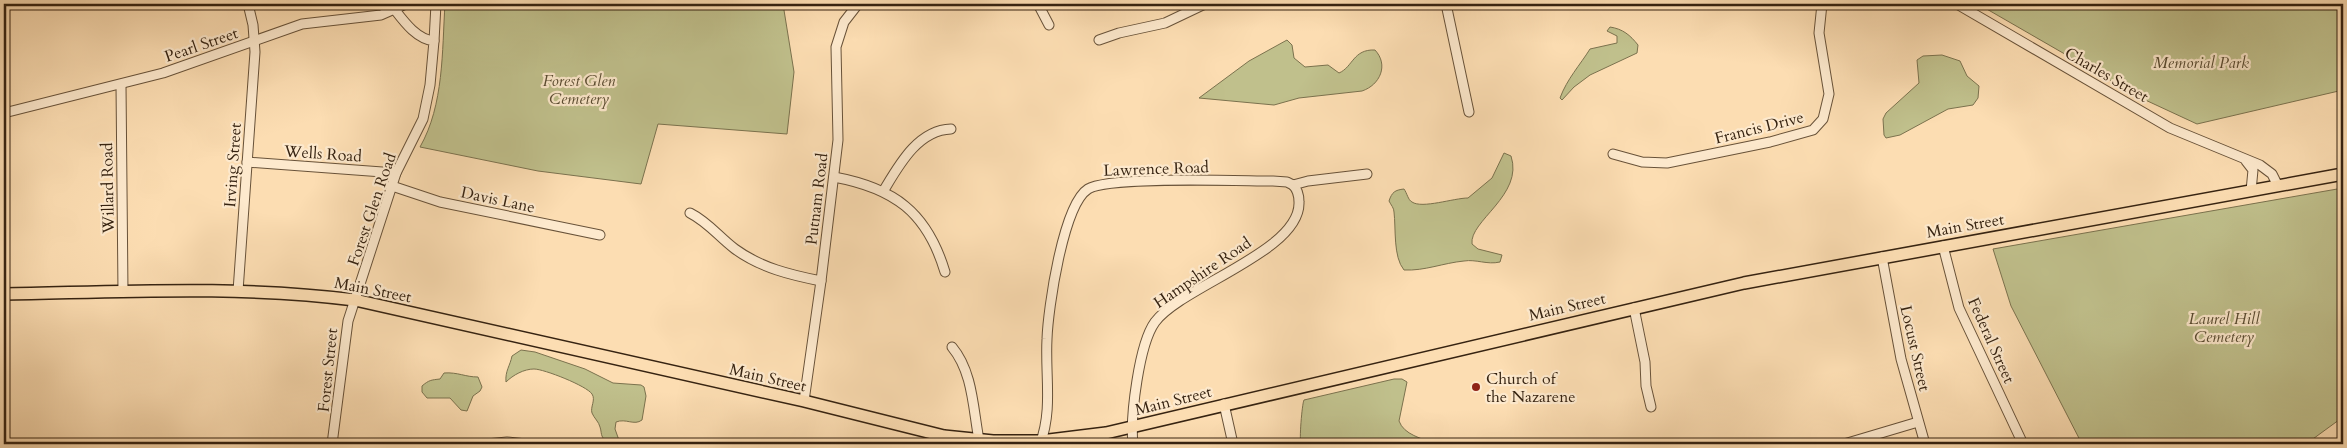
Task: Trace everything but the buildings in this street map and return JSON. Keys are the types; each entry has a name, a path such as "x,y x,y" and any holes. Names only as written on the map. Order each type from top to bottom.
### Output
{"main road":[{"name":"Main Street","path":"4,294 238,291 300,294 355,300 804,402 926,432 979,440 1041,443 1088,436 1133,426 1744,283 2343,174"}],"street":[{"name":"Irving Street","path":"238,291 254,41 253,25 248,4"},
{"name":"Pearl Street","path":"4,113 121,85 191,64 302,24 369,17 395,10 406,4"},
{"name":"Forest Glen Road","path":"355,300 396,173 419,129 425,112 434,42 436,4"},
{"name":"Putnam Road","path":"804,402 834,177 839,112 836,47 844,22 858,4"},
{"path":"1038,4 1049,25"},
{"path":"1099,40 1123,32 1165,23 1205,4"},
{"path":"1446,4 1469,112"},
{"name":"Francis Drive","path":"1613,154 1642,162 1667,163 1770,142 1813,130 1823,119 1829,94 1819,33 1822,4"},
{"name":"Charles Street","path":"1957,4 2161,123 2250,162 2272,174 2278,186"},
{"path":"395,10 414,31 424,39 434,42"},
{"name":"Willard Road","path":"121,85 123,292"},
{"path":"884,190 903,160 914,147 930,134 951,129"},
{"name":"Wells Road","path":"247,162 396,173"},
{"path":"2250,162 2253,170 2251,191"},
{"name":"Lawrence Road","path":"1041,443 1048,418 1046,351 1050,307 1070,214 1082,194 1097,185 1131,182 1273,181 1287,182 1293,185 1308,181 1366,174"},
{"path":"834,177 884,190 907,207 923,226 938,252 944,272"},
{"name":"Hampshire Road","path":"1134,444 1133,426 1143,352 1153,326 1168,311 1245,262 1283,235 1295,220 1299,210 1298,192 1293,185"},
{"name":"Davis Lane","path":"392,186 440,202 600,235"},
{"path":"690,213 708,223 736,249 762,264 789,275 821,281"},
{"name":"Federal Street","path":"1943,246 1959,308 2023,444"},
{"name":"Locust Street","path":"1882,257 1901,359 1925,444"},
{"name":"Forest Street","path":"332,444 346,329 355,300"},
{"path":"1634,308 1645,362 1646,389 1651,407"},
{"path":"952,347 961,359 966,374 979,440"},
{"path":"1224,404 1233,444"},
{"path":"1844,444 1918,422"},
{"path":"487,444 507,442 526,444"}],"green space":[{"name":"Forest Glen Cemetery","path":"445,4 783,4 794,72 787,134 658,124 641,184 538,171 420,147 434,114 438,96"},
{"name":"Memorial Park","path":"1978,4 2343,4 2343,90 2197,124 2141,98"},
{"path":"1610,27 1626,33 1632,38 1638,45 1637,53 1590,75 1574,87 1562,100 1560,98 1566,85 1590,49 1617,43 1617,36 1607,31"},
{"path":"1287,40 1292,45 1294,58 1305,67 1328,65 1339,73 1362,52 1375,50 1379,56 1382,68 1374,84 1362,91 1299,98 1274,105 1199,98 1249,61"},
{"path":"1942,55 1960,61 1967,76 1979,86 1978,98 1973,105 1948,109 1900,135 1886,138 1884,135 1883,119 1886,113 1919,83 1917,60 1923,56"},
{"path":"1504,153 1511,156 1513,170 1510,183 1504,195 1473,235 1472,244 1478,249 1502,255 1500,262 1456,262 1404,270 1398,258 1394,211 1389,201 1393,194 1404,189 1411,201 1417,204 1430,204 1468,198 1492,178"},
{"name":"Laurel Hill Cemetery","path":"2343,188 2343,417 2306,444 2082,444 2011,306 1993,249"},
{"path":"521,350 535,352 585,369 613,383 641,385 644,387 646,396 642,420 639,422 616,422 615,429 620,443 606,441 592,413 593,396 582,387 555,375 534,369 519,373 506,382 512,356"},
{"path":"444,373 478,377 482,387 473,396 467,411 461,410 450,398 427,398 422,392 422,386 430,381 440,379"},
{"path":"1394,379 1402,379 1407,382 1399,421 1401,426 1414,436 1434,444 1301,444 1300,436 1304,400"}],"place":[{"name":"Church of the Nazarene","path":"1476,387"}]}
